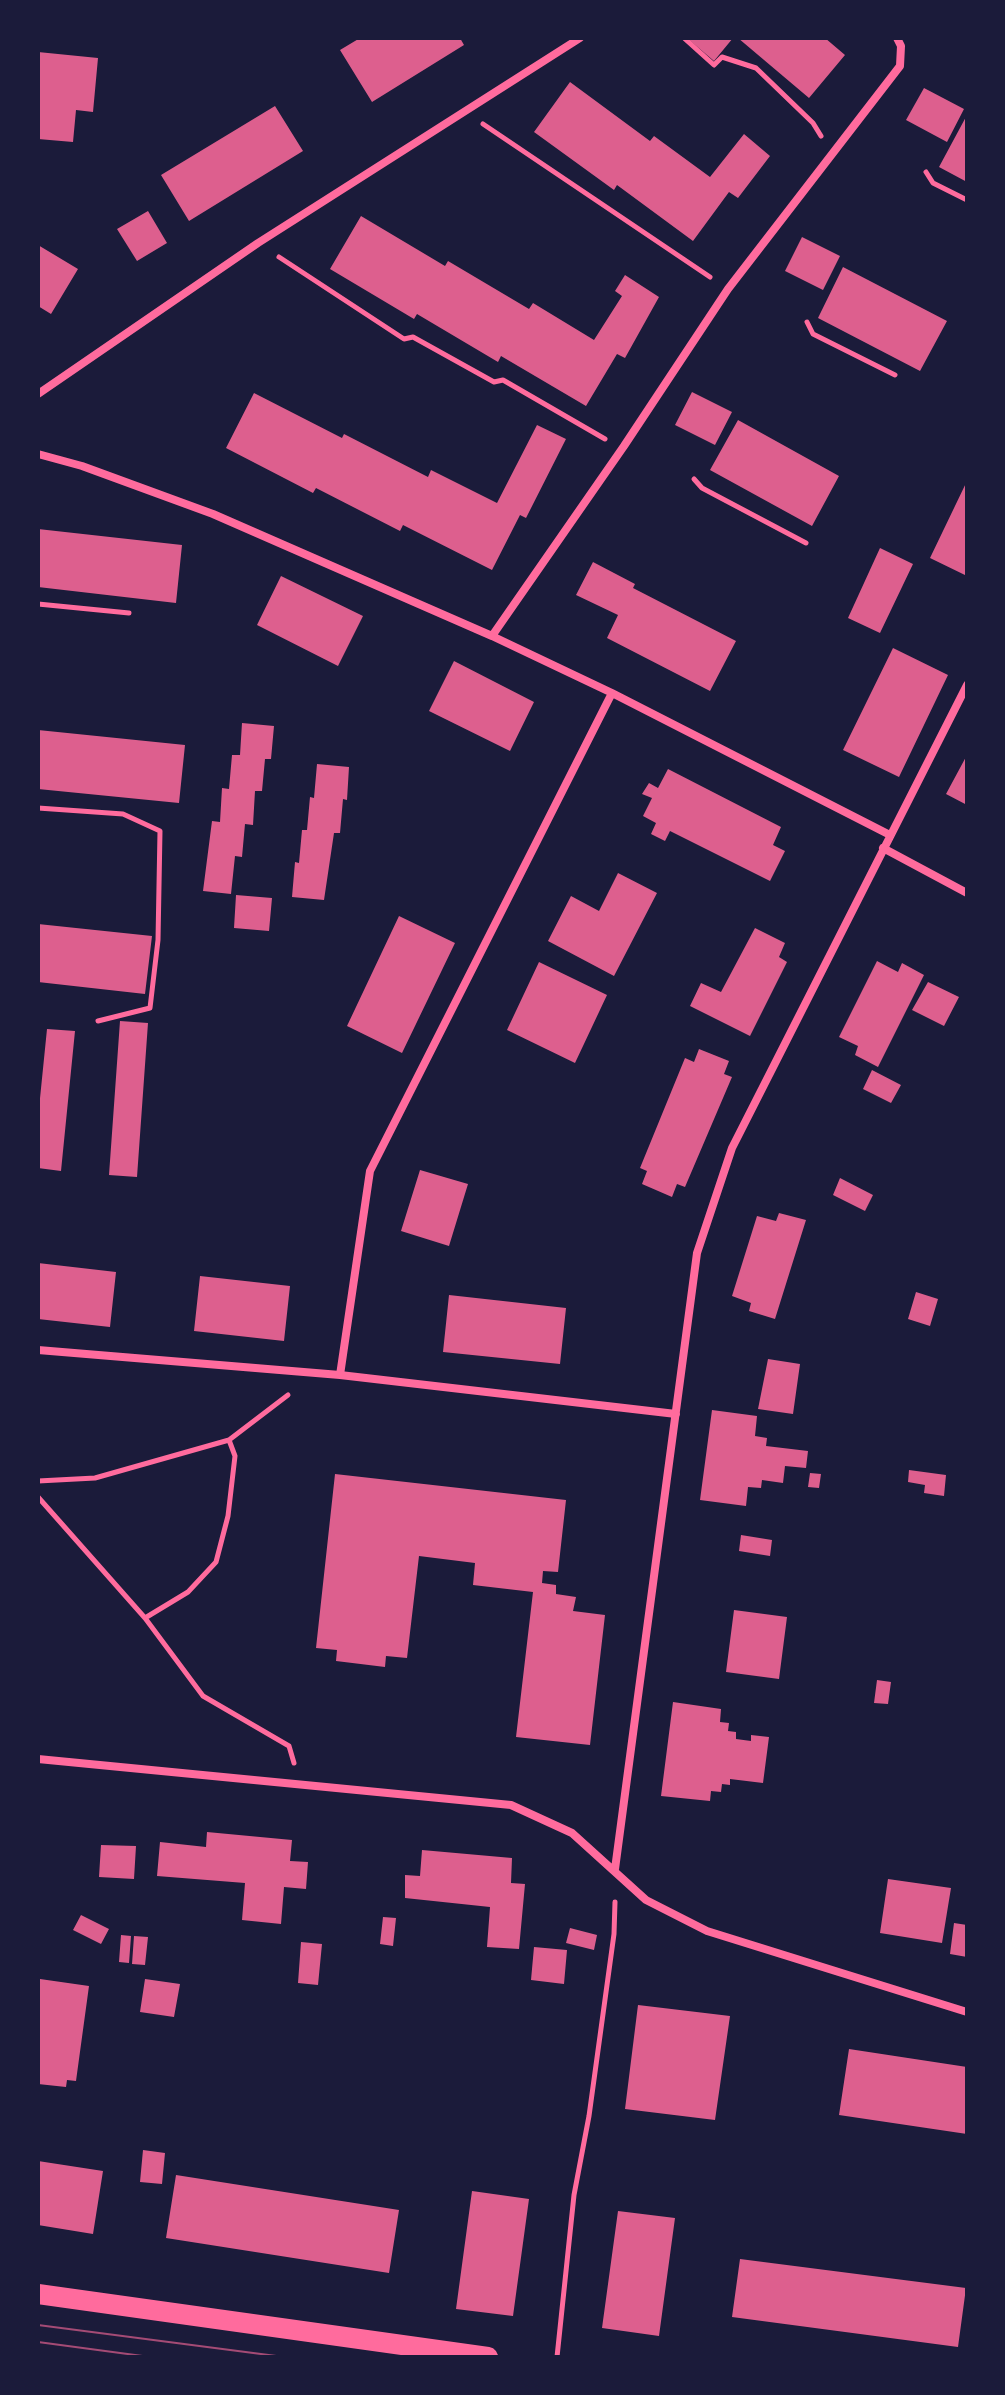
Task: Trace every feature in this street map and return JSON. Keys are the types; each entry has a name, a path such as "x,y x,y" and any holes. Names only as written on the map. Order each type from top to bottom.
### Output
{"main road":[{"path":"38,2294 488,2357"}],"street":[{"path":"38,394 258,243 580,38"},
{"path":"492,636 728,289 900,66 901,46 897,38"},
{"path":"38,454 82,466 213,514 492,636 612,693 890,835"},
{"path":"615,1869 697,1253 732,1148 967,685"},
{"path":"340,1375 370,1171 612,693"},
{"path":"883,848 967,893"},
{"path":"38,1350 340,1375 676,1414"},
{"path":"38,1759 511,1805 572,1833 646,1900 707,1931 967,2012"}],"path":[{"path":"684,38 714,65 722,57 756,68 813,123 833,153"},
{"path":"466,112 728,289"},
{"path":"926,172 933,183 967,200"},
{"path":"258,243 404,339 413,337 494,382 503,380 621,449"},
{"path":"807,322 813,334 895,375"},
{"path":"694,479 702,488 806,543"},
{"path":"38,604 129,613"},
{"path":"38,808 123,814 160,831 158,940 150,1008 98,1021"},
{"path":"38,1481 95,1478 229,1440 295,1389 301,1372"},
{"path":"145,1618 188,1592 216,1562 228,1516 235,1456 229,1440"},
{"path":"38,1497 145,1618 203,1696 289,1746 301,1784"},
{"path":"557,2357 574,2195 589,2116 614,1934 615,1869"}],"building":[{"path":"360,38 460,38 464,45 372,102 340,50"},
{"path":"687,38 733,38 714,61"},
{"path":"738,38 825,38 845,55 809,98"},
{"path":"38,52 98,58 93,112 76,110 73,142 38,139"},
{"path":"570,82 650,141 654,136 710,177 744,134 770,156 738,198 729,192 693,241 617,185 614,190 534,132"},
{"path":"924,88 964,109 947,142 906,120"},
{"path":"275,106 303,151 189,221 161,175"},
{"path":"967,115 967,182 939,167"},
{"path":"148,211 167,243 137,261 117,229"},
{"path":"361,216 445,266 448,261 529,309 533,303 594,340 622,296 615,291 625,275 659,297 625,358 617,354 586,406 501,356 498,362 417,314 414,319 330,269"},
{"path":"802,237 840,256 823,290 785,271"},
{"path":"38,245 78,269 51,314 38,306"},
{"path":"843,267 947,321 920,371 818,318"},
{"path":"692,392 732,412 715,445 675,425"},
{"path":"254,393 428,477 431,470 497,503 537,425 566,439 526,518 520,515 492,570 403,525 400,531 316,488 313,493 226,448"},
{"path":"738,420 839,476 812,526 710,470"},
{"path":"967,481 967,576 930,558"},
{"path":"38,529 182,545 176,603 38,587"},
{"path":"880,548 913,564 880,633 848,618"},
{"path":"593,562 635,584 633,588 736,641 710,691 607,638 618,615 576,595"},
{"path":"281,576 363,616 338,666 257,625"},
{"path":"893,648 948,675 899,777 843,750"},
{"path":"454,661 534,702 510,751 429,711"},
{"path":"242,723 274,726 271,759 265,759 262,791 255,791 253,825 245,824 242,857 235,856 231,894 203,891 212,821 220,822 222,788 229,789 232,755 240,755"},
{"path":"38,730 185,745 179,803 38,789"},
{"path":"967,755 967,805 946,794"},
{"path":"317,764 349,767 347,800 343,799 340,833 334,833 324,900 292,897 295,862 299,863 302,830 307,830"},
{"path":"668,769 781,827 773,845 785,851 770,881 670,831 665,841 651,834 656,823 643,816 652,798 642,794 649,783 658,788"},
{"path":"618,873 657,893 614,976 548,941 571,896 599,911"},
{"path":"236,895 272,898 269,931 234,928"},
{"path":"399,916 455,943 402,1053 347,1026"},
{"path":"38,924 152,936 145,994 38,982"},
{"path":"755,928 785,943 779,957 787,962 750,1036 690,1006 701,983 721,992"},
{"path":"877,961 898,972 902,963 924,975 878,1067 855,1055 858,1046 839,1037"},
{"path":"539,962 607,995 575,1063 507,1030"},
{"path":"928,982 959,997 944,1026 912,1010"},
{"path":"120,1021 148,1023 137,1177 109,1175"},
{"path":"47,1029 75,1031 61,1171 38,1168 38,1118"},
{"path":"699,1049 729,1061 724,1074 732,1077 685,1187 677,1184 672,1197 642,1184 647,1171 640,1168 685,1058 694,1062"},
{"path":"872,1070 901,1085 891,1103 863,1089"},
{"path":"420,1170 468,1184 449,1246 401,1231"},
{"path":"840,1178 873,1195 865,1211 833,1195"},
{"path":"779,1213 806,1220 775,1319 749,1311 751,1303 732,1296 757,1216 776,1221"},
{"path":"38,1263 116,1272 110,1327 38,1319"},
{"path":"200,1276 290,1286 284,1341 194,1331"},
{"path":"916,1292 938,1299 930,1326 908,1319"},
{"path":"449,1295 566,1308 560,1364 443,1352"},
{"path":"768,1359 800,1364 793,1414 758,1409"},
{"path":"712,1410 757,1416 755,1436 767,1438 766,1446 808,1451 806,1468 785,1466 783,1483 762,1480 761,1488 748,1487 746,1506 700,1500"},
{"path":"909,1470 946,1475 944,1496 924,1493 925,1485 908,1482"},
{"path":"810,1473 821,1474 819,1488 808,1487"},
{"path":"335,1474 566,1500 558,1572 543,1571 542,1583 556,1585 556,1594 576,1597 573,1611 605,1615 590,1745 516,1737 533,1592 473,1585 475,1563 419,1556 407,1658 386,1656 385,1667 336,1661 337,1650 316,1648"},
{"path":"741,1535 772,1540 770,1556 739,1551"},
{"path":"734,1610 787,1617 779,1679 726,1672"},
{"path":"877,1680 891,1682 888,1704 874,1703"},
{"path":"673,1702 721,1709 720,1722 729,1723 728,1731 736,1732 736,1739 751,1741 751,1735 769,1737 763,1783 730,1779 730,1785 722,1784 721,1792 711,1791 710,1801 661,1796"},
{"path":"207,1832 292,1840 290,1861 308,1862 306,1889 284,1887 281,1924 242,1920 245,1883 157,1876 160,1842 206,1847"},
{"path":"101,1845 136,1846 134,1879 99,1877"},
{"path":"422,1850 512,1858 511,1883 525,1884 519,1949 487,1947 490,1907 405,1898 405,1875 420,1876"},
{"path":"888,1879 951,1888 942,1943 880,1933"},
{"path":"81,1915 109,1929 101,1944 73,1930"},
{"path":"383,1917 396,1918 393,1946 380,1944"},
{"path":"954,1923 967,1925 967,1957 950,1954"},
{"path":"570,1928 597,1935 594,1950 566,1943"},
{"path":"121,1935 131,1936 129,1963 119,1962"},
{"path":"134,1936 148,1937 145,1965 132,1964"},
{"path":"301,1942 322,1944 318,1985 298,1983"},
{"path":"534,1947 567,1950 564,1984 531,1980"},
{"path":"40,1979 89,1986 76,2081 67,2080 66,2087 38,2084"},
{"path":"145,1979 180,1984 174,2017 140,2012"},
{"path":"638,2005 730,2016 715,2120 625,2109"},
{"path":"849,2049 967,2067 967,2134 839,2115"},
{"path":"143,2150 165,2153 162,2184 140,2182"},
{"path":"38,2161 103,2171 93,2234 38,2225"},
{"path":"176,2175 399,2210 389,2273 166,2238"},
{"path":"472,2191 529,2199 513,2316 456,2309"},
{"path":"618,2211 675,2218 659,2336 602,2328"},
{"path":"740,2259 966,2288 958,2347 732,2317"}],"tram line":[{"path":"38,2325 284,2357"},
{"path":"38,2342 150,2357"}]}
